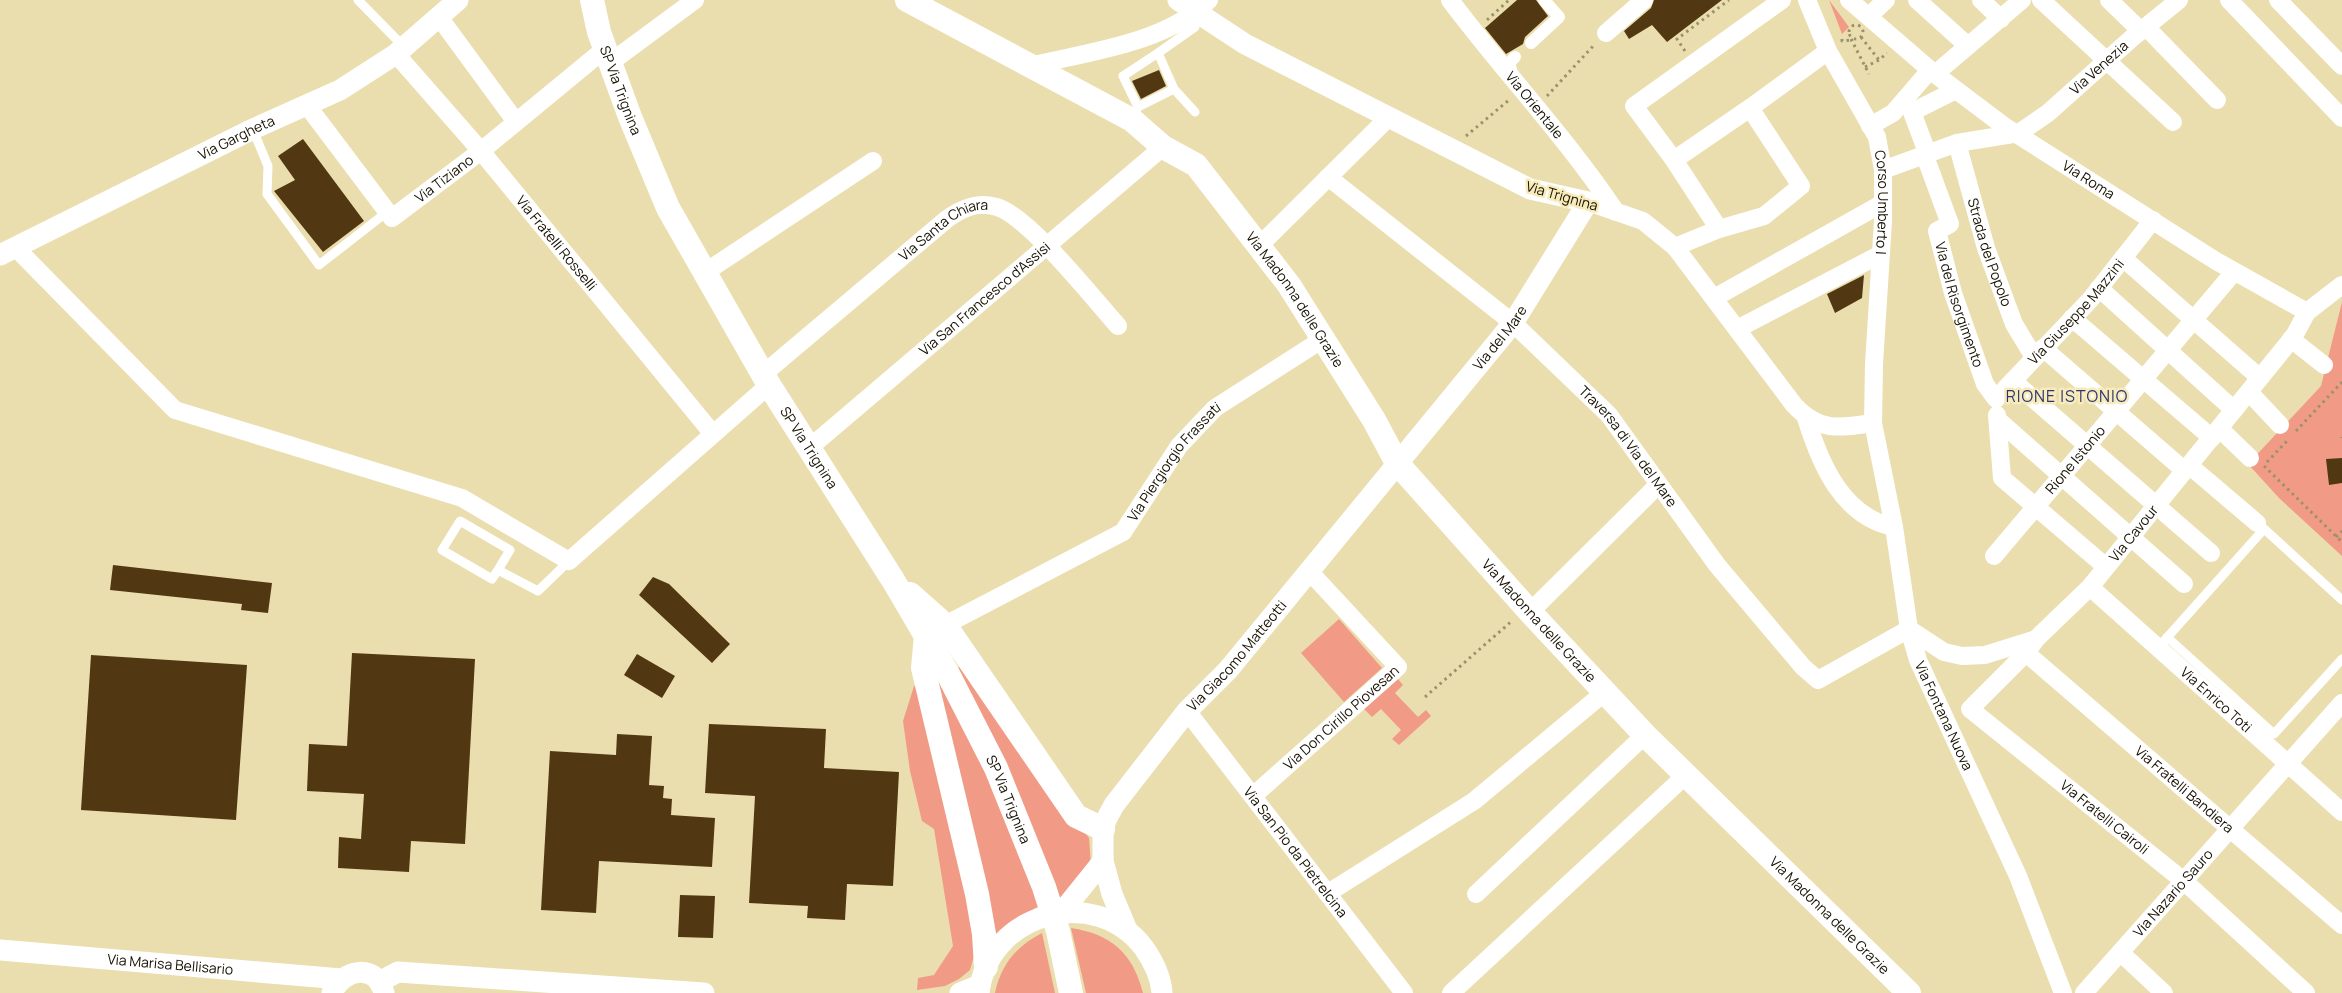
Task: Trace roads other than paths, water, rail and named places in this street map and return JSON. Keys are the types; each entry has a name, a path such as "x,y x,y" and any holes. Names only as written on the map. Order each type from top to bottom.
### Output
{"main road":[{"name":"SP Via Trignina","path":"592,0 599,32 644,154 668,208 766,380 808,449 893,580 935,630 947,672 996,768 1044,887 1060,921"},
{"name":"Via Madonna delle Grazie","path":"907,0 1030,66 1135,114 1163,147 1196,165 1289,285 1374,420 1396,463 1528,610 1645,735 1909,993"},
{"path":"935,630 1076,816 1103,829"},
{"path":"935,630 923,668 977,894 984,934 982,981"},
{"path":"1060,921 1072,993"}],"street":[{"name":"Via Gargheta","path":"8,251 306,104 340,90 400,50 458,0"},
{"name":"Via Tiziano","path":"387,212 392,218 481,151 516,122 609,55 694,0"},
{"name":"Via Trignina","path":"1178,0 1203,7 1245,44 1530,189 1588,202 1642,221 1675,247 1806,418"},
{"name":"Via Orientale","path":"1450,0 1591,175 1616,212"},
{"path":"1531,43 1559,16 1544,0"},
{"path":"1606,33 1644,0"},
{"path":"1720,229 1674,160 1634,106 1782,0"},
{"name":"Corso Umberto I","path":"1807,0 1828,51 1876,137 1883,170 1873,423"},
{"name":"Via Roma","path":"1849,0 1932,72 2004,126 2019,133 2234,272 2307,312"},
{"path":"1869,16 1886,0"},
{"path":"1917,0 1968,46"},
{"path":"1981,0 2001,19"},
{"path":"1907,107 1932,72 1968,46 2022,0"},
{"path":"2041,0 2173,122"},
{"path":"2109,0 2144,29 2217,100"},
{"name":"Via Venezia","path":"2019,133 2048,113 2179,0"},
{"path":"2229,0 2342,118"},
{"path":"2278,0 2342,66"},
{"path":"1030,66 1164,32 1203,7"},
{"path":"439,17 516,122"},
{"name":"Via Fratelli Rosselli","path":"400,50 713,434"},
{"path":"1674,160 1828,51"},
{"path":"1516,57 1509,63 1519,87"},
{"path":"1870,126 1893,112 1956,90"},
{"path":"306,104 387,212"},
{"path":"1907,107 1927,156"},
{"path":"1675,247 1720,229 1764,216 1801,186 1750,108"},
{"path":"1258,246 1388,118"},
{"path":"1883,170 1927,156 1957,143 2019,133"},
{"name":"Strada del Popolo","path":"1957,143 1986,248 2014,324 2038,352 2260,526"},
{"name":"Via San Francesco d'Assisi","path":"808,449 1163,147"},
{"name":"Via del Risorgimento","path":"1927,156 1950,224 1937,231 1953,293 1986,384 1996,399"},
{"path":"704,273 873,161"},
{"name":"Traversa di Via del Mare","path":"1328,177 1512,323 1609,415 1717,565 1803,667 1818,680 1909,629"},
{"name":"Via del Mare","path":"1396,463 1512,323 1588,202"},
{"path":"1714,298 1883,203"},
{"name":"Via Santa Chiara","path":"569,561 713,434 766,380 962,208 976,205 997,207 1016,217 1047,247 1118,326"},
{"name":"Via Giuseppe Mazzini","path":"1996,399 2099,288 2153,220"},
{"path":"8,251 176,410 462,498 569,561"},
{"path":"1737,329 1880,254"},
{"path":"2123,258 2260,378"},
{"name":"Rione Istonio","path":"1994,556 2234,272"},
{"path":"2307,312 2342,285"},
{"path":"2099,288 2234,410"},
{"name":"Via Cavour","path":"1909,629 1944,652 1962,656 1985,655 2031,646 2090,587 2105,566 2188,468 2292,339 2307,312"},
{"path":"2072,318 2143,380 2250,458"},
{"name":"Via Piergiorgio Frassati","path":"935,630 1123,532 1179,446 1215,408 1323,339"},
{"path":"2292,339 2324,365"},
{"path":"2013,381 2211,553"},
{"path":"2249,392 2280,425"},
{"path":"1996,399 2002,478 2105,566"},
{"path":"1806,418 1824,426 1845,427 1873,423"},
{"path":"1806,418 1817,453 1835,484 1856,510 1877,524 1894,527"},
{"path":"1998,420 2184,584"},
{"name":"Via Fontana Nuova","path":"1873,423 1894,527 1909,629 1918,660 2018,876 2063,993"},
{"name":"Via Giacomo Matteotti","path":"1127,930 1112,894 1103,861 1103,829 1114,804 1187,710 1228,670 1396,463"},
{"path":"1528,610 1658,485"},
{"name":"Via Don Cirillo Piovesan","path":"1253,796 1398,667 1309,571"},
{"name":"Via Enrico Toti","path":"2090,587 2162,642 2288,766 2342,812"},
{"name":"Via Fratelli Bandiera","path":"2031,646 2230,829 2342,925"},
{"name":"Via Fratelli Cairoli","path":"2031,646 1970,709 2184,882 2306,993"},
{"name":"Via Madonna delle Grazie","path":"1328,893 1474,801 1605,692"},
{"name":"Via Nazario Sauro","path":"2084,993 2288,766 2342,703"},
{"name":"Via San Pio da Pietrelcina","path":"1187,710 1404,993"},
{"path":"1476,894 1645,735"},
{"path":"1451,993 1686,775"},
{"path":"1060,921 1103,861"},
{"path":"960,993 982,981 1004,940 1017,929 1046,915 1060,921 1096,915 1112,921 1127,930 1140,942 1150,956 1158,972 1162,993"},
{"name":"Via Marisa Bellisario","path":"0,950 337,986 348,974 365,973 382,987"},
{"path":"2121,953 2164,993"},
{"path":"382,987 398,972 704,993"}],"lane":[{"path":"358,0 400,50"},
{"path":"1174,89 1135,114 1123,76 1195,27 1203,7"},
{"path":"1158,53 1174,89 1195,112"},
{"path":"253,130 268,166 267,194 319,265 387,212"},
{"path":"460,521 510,550 498,570 492,579 442,550 460,521"},
{"path":"2342,600 2260,526 2162,642 2274,734 2342,659"},
{"path":"498,570 538,591 569,561"}],"district":[{"name":"RIONE ISTONIO","path":"2067,396"}]}
